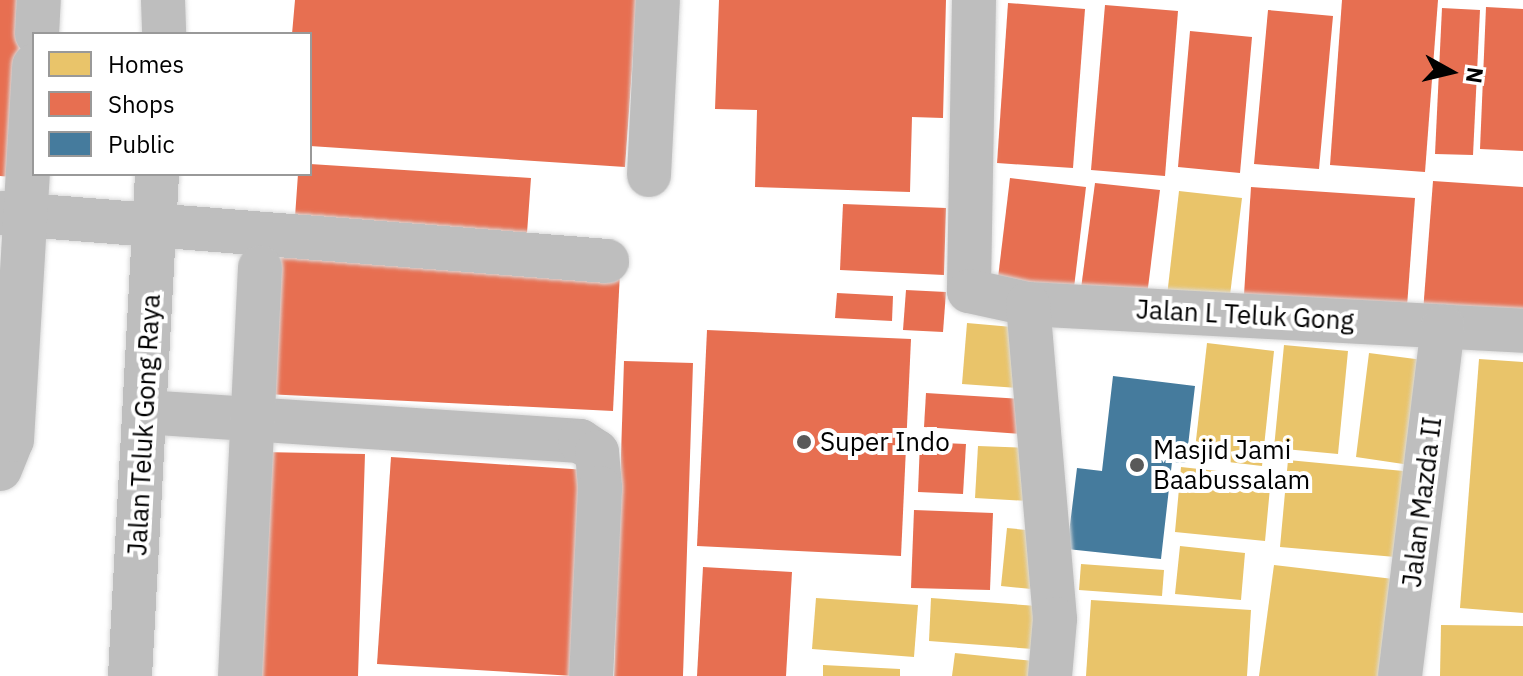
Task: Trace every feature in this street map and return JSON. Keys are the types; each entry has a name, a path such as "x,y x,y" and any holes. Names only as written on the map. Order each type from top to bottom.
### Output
{"street":[{"path":"37,32 39,0"},
{"path":"649,175 658,0"},
{"name":"Jalan L Teluk Gong","path":"974,0 969,291 1028,304 1523,331"},
{"path":"0,469 12,440 11,214 32,79"},
{"name":"Jalan Teluk Gong Raya","path":"130,676 157,176"},
{"path":"11,214 607,261"},
{"path":"240,676 260,267"},
{"path":"1028,304 1054,604 1050,676"},
{"name":"Jalan Mazda II","path":"1400,676 1443,327"},
{"path":"144,412 580,441 597,452 600,488 591,676"}],"building: Homes":[{"path":"1179,191 1242,198 1229,303 1167,296"},
{"path":"967,323 1023,328 1018,388 962,384"},
{"path":"1207,343 1274,351 1262,466 1194,458"},
{"path":"1284,345 1348,351 1338,454 1274,448"},
{"path":"1369,353 1423,360 1410,465 1356,457"},
{"path":"1479,359 1523,362 1523,613 1460,608"},
{"path":"978,446 1032,448 1028,501 975,498"},
{"path":"1288,460 1414,472 1407,558 1280,547"},
{"path":"1181,467 1271,477 1265,541 1175,532"},
{"path":"1007,528 1047,532 1042,590 1001,586"},
{"path":"1180,546 1245,553 1241,600 1175,594"},
{"path":"1081,564 1164,570 1162,596 1079,590"},
{"path":"1274,565 1402,580 1390,676 1259,676"},
{"path":"816,598 918,605 914,657 812,649"},
{"path":"931,598 1037,606 1033,649 929,641"},
{"path":"1091,600 1251,610 1247,676 1086,676"},
{"path":"1441,625 1523,626 1523,676 1440,676"},
{"path":"955,653 1034,661 1033,676 952,676"},
{"path":"823,665 900,669 900,676 823,676"}],"building: Shops":[{"path":"0,0 27,0 12,177 0,176"},
{"path":"295,0 637,0 625,167 312,146 312,32 292,32"},
{"path":"719,0 946,0 943,118 912,117 910,192 755,187 757,110 715,109"},
{"path":"1342,0 1438,0 1425,172 1330,165"},
{"path":"1008,3 1085,9 1073,168 997,163"},
{"path":"1105,5 1178,11 1165,176 1091,170"},
{"path":"1486,7 1523,9 1523,151 1480,149"},
{"path":"1442,8 1480,10 1473,155 1435,154"},
{"path":"1268,10 1333,16 1319,169 1254,164"},
{"path":"1190,31 1252,37 1240,173 1178,167"},
{"path":"312,164 531,178 526,247 294,231 298,176 312,176"},
{"path":"1010,178 1086,187 1073,296 997,286"},
{"path":"1433,181 1523,187 1523,319 1423,312"},
{"path":"1095,183 1160,190 1146,304 1080,296"},
{"path":"1251,187 1415,198 1406,320 1243,310"},
{"path":"843,204 946,208 944,275 840,270"},
{"path":"273,254 620,272 613,411 265,394"},
{"path":"906,290 946,292 943,332 903,330"},
{"path":"837,293 893,296 892,321 835,318"},
{"name":"Super Indo","path":"707,330 911,339 901,556 697,546"},
{"path":"624,361 693,363 683,676 614,676"},
{"path":"926,393 1022,399 1020,434 924,427"},
{"path":"920,442 966,444 963,494 918,492"},
{"path":"261,452 365,454 358,676 255,676"},
{"path":"391,457 587,470 574,676 377,664"},
{"path":"914,510 993,513 990,590 911,588"},
{"path":"703,567 792,572 786,676 697,676"}],"building: Public":[{"name":"Masjid Jami Baabussalam","path":"1113,376 1195,386 1186,463 1172,462 1161,559 1067,549 1077,468 1102,471"}],"place":[{"name":"Super Indo","path":"804,442"},
{"name":"Masjid Jami Baabussalam","path":"1137,465"}]}
